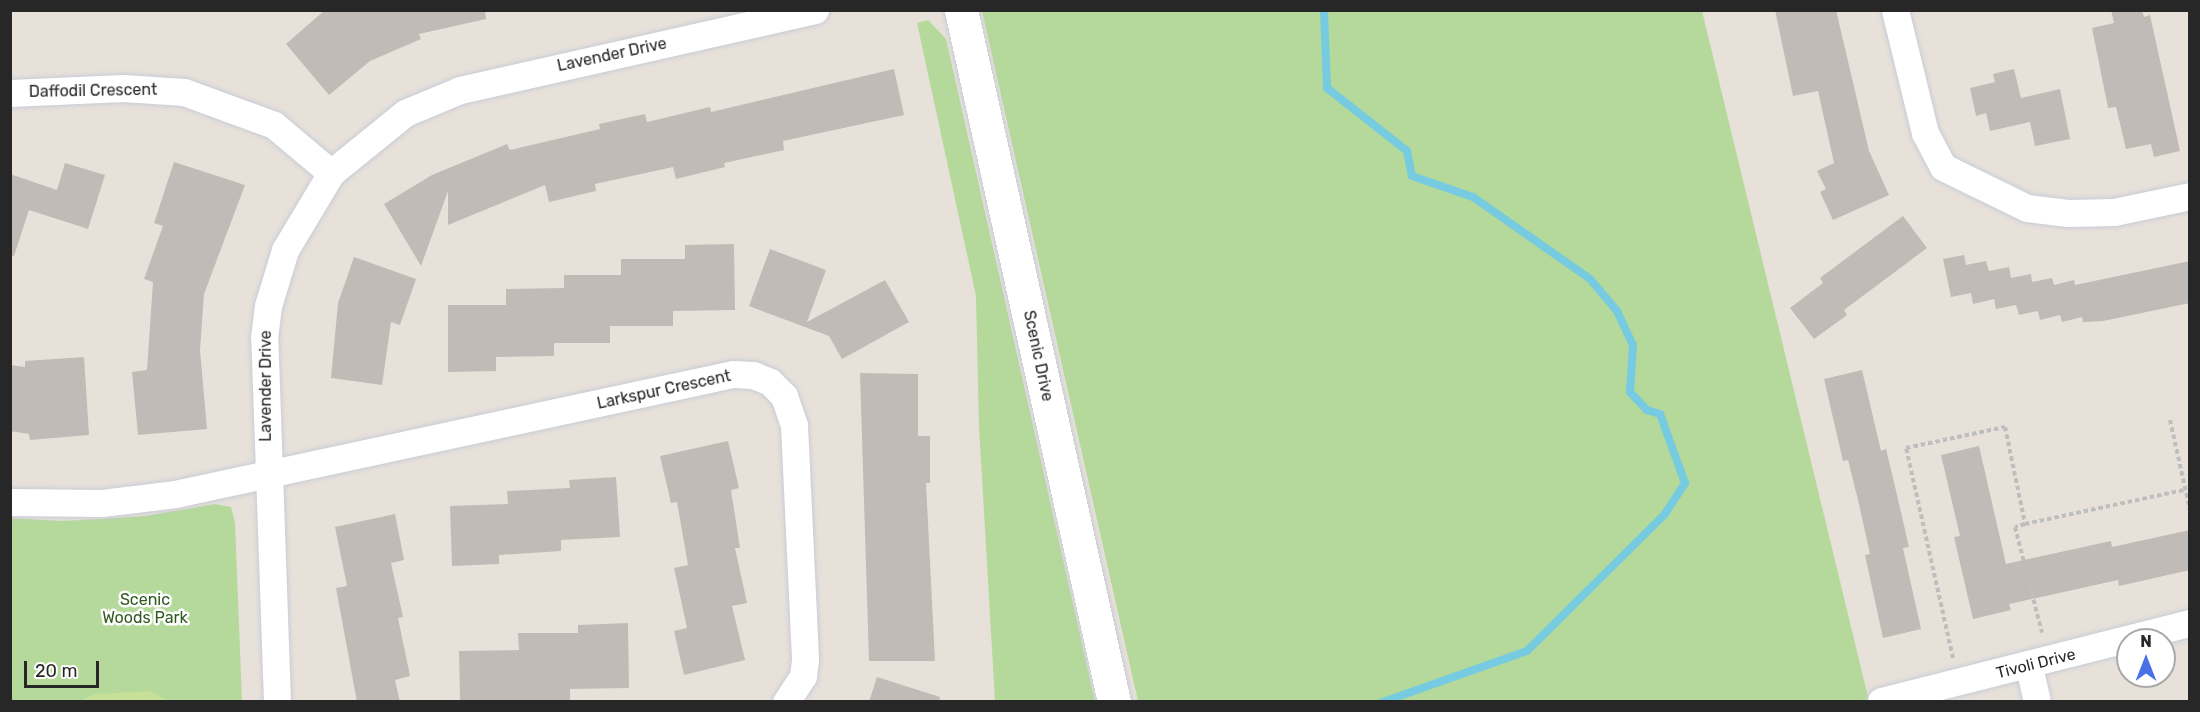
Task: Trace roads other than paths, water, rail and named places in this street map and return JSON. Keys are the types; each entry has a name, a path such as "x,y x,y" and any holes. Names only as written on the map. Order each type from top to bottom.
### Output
{"street":[{"name":"Lavender Drive","path":"277,702 264,370 268,306 285,250 331,172 405,113 460,90 814,10"},
{"name":"Scenic Drive","path":"961,10 1114,702"},
{"path":"1895,10 1925,133 1943,167 2027,208 2068,213 2114,212 2190,196"},
{"name":"Daffodil Crescent","path":"10,93 123,88 184,92 274,125 331,172"},
{"name":"Larkspur Crescent","path":"267,476 733,374 753,375 770,382 784,396 794,425 801,542 805,660 802,676 786,702"},
{"path":"10,502 136,501 267,476"},
{"name":"Tivoli Drive","path":"1881,701 2029,667 2190,623"},
{"path":"2029,667 2037,702"}],"waterway":[{"path":"1324,10 1327,88 1407,151 1412,176 1473,197 1590,279 1617,311 1633,345 1630,392 1647,410 1660,414 1685,483 1665,514 1527,651 1383,702"}],"park label":[{"name":"Scenic Woods Park","path":"145,609"}]}
